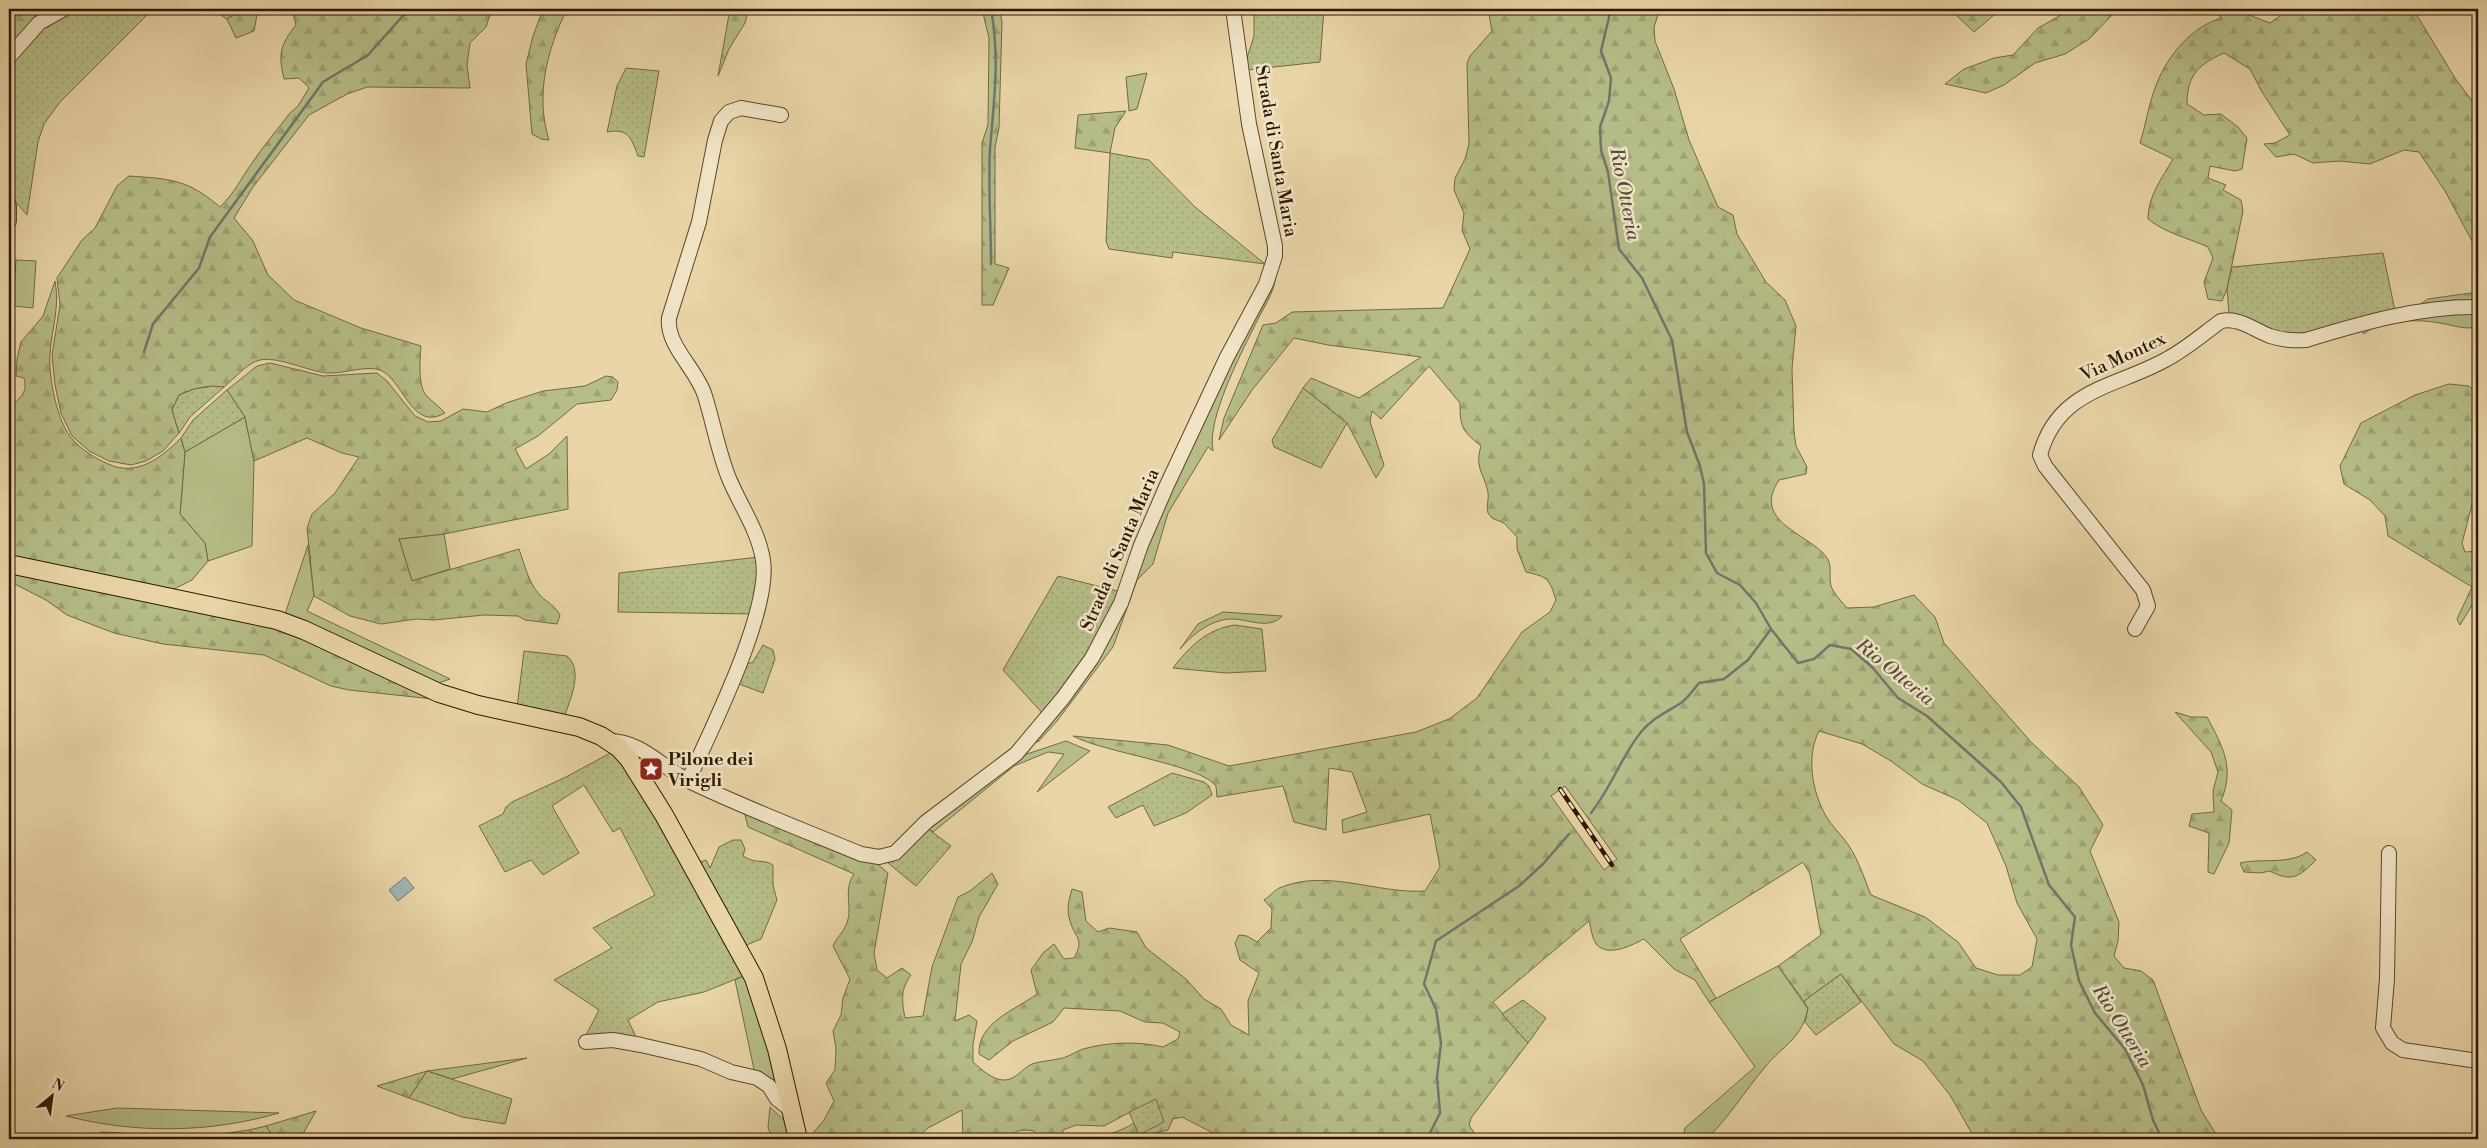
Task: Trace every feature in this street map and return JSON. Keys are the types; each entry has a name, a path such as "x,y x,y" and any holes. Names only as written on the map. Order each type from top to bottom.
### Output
{"main road":[{"path":"9,564 277,620 304,630 439,693 478,705 579,726 619,748 632,764 664,815 748,967 774,1036 798,1139"}],"street":[{"path":"9,57 39,23 64,9"},
{"name":"Strada di Santa Maria","path":"609,741 624,742 634,746 688,781 861,854 887,856 899,850 926,822 1016,754 1063,698 1088,663 1121,603 1150,522 1225,362 1266,284 1275,256 1249,124 1233,9"},
{"path":"688,781 751,634 762,591 764,569 760,547 725,468 703,392 672,338 668,327 669,318 699,222 715,140 721,121 729,112 741,108 781,114"},
{"path":"9,206 9,221"},
{"name":"Via Montex","path":"2135,629 2148,606 2143,590 2045,466 2040,454 2051,430 2078,400 2093,390 2168,359 2221,321 2234,320 2270,336 2297,341 2360,324 2435,308 2478,307"},
{"path":"2389,853 2387,980 2383,1028 2392,1043 2402,1050 2478,1061"},
{"path":"586,1042 613,1040 701,1059 731,1072 758,1078 769,1086 776,1099 791,1110"}],"green space":[{"path":"28,9 57,9 9,52 9,22"},
{"path":"70,9 153,9 60,102 44,124 38,142 27,215 9,194 9,62 33,33"},
{"path":"211,9 244,9 227,19"},
{"path":"244,9 269,9 258,10 254,31 236,38 227,19"},
{"path":"292,9 492,9 486,27 470,43 467,65 470,88 367,87 347,94 309,115 253,187 234,218 253,241 268,275 294,300 361,328 421,346 420,371 423,390 427,397 445,413 433,417 424,416 416,410 388,375 380,370 368,368 327,373 275,360 260,360 246,367 224,387 212,386 179,395 172,410 179,433 163,451 146,461 131,465 109,461 89,451 72,436 61,413 55,385 52,355 60,305 57,278 82,240 95,228 117,186 129,176 178,182 198,191 220,207 234,191 266,143 298,106 309,88 299,78 284,79 281,63 282,50 287,38 296,25"},
{"path":"543,9 567,9 554,40 545,73 543,106 549,140 541,139 532,134 526,64 533,36"},
{"path":"730,9 749,9 745,23 729,49 718,76"},
{"path":"982,9 999,9 1002,21 999,128 995,147 995,264 1009,268 993,305 982,305 982,143 988,125 989,38"},
{"path":"1254,9 1324,9 1320,62 1246,70 1245,64 1254,36"},
{"path":"1488,9 1660,9 1654,27 1655,41 1674,89 1689,140 1718,207 1733,215 1737,234 1766,282 1785,300 1796,326 1792,369 1794,431 1796,446 1807,467 1806,474 1779,480 1772,494 1772,505 1776,515 1784,524 1824,554 1830,566 1831,586 1847,608 1874,607 1914,595 1935,617 1944,643 2031,742 2079,787 2103,825 2090,851 2119,922 2118,941 2114,956 2124,968 2141,971 2153,980 2201,1110 2219,1139 1975,1139 1950,1095 1923,1061 1894,1044 1841,974 1804,1001 1778,966 1821,935 1810,874 1803,862 1680,939 1716,998 1709,1002 1695,980 1674,969 1644,939 1620,949 1607,950 1596,944 1589,921 1493,1002 1528,1043 1471,1118 1469,1125 1478,1139 1218,1139 1213,1133 1182,1117 1173,1119 1168,1130 1145,1135 1140,1139 1098,1139 1134,1123 1139,1135 1132,1111 1104,1126 1076,1125 1063,1130 1062,1139 1041,1139 1034,1131 1026,1130 1015,1132 1007,1139 963,1139 962,1110 928,1128 916,1139 808,1139 824,1120 834,1101 826,1083 835,1070 836,1048 833,1031 841,1015 843,998 850,979 833,946 845,928 848,919 848,893 854,874 748,827 744,811 874,861 888,873 874,953 877,970 887,978 902,968 911,975 903,991 905,1018 923,1016 932,967 958,897 970,891 992,873 998,884 979,917 972,942 961,964 955,1021 969,1015 977,1021 973,1044 973,1062 988,1074 1001,1080 1013,1078 1032,1064 1068,1056 1083,1049 1133,1043 1163,1047 1178,1039 1180,1032 1163,1023 1145,1022 1120,1011 1064,1008 1053,1022 1013,1041 989,1060 979,1054 980,1043 991,1025 1037,994 1031,970 1043,953 1054,944 1064,959 1074,958 1079,942 1068,913 1072,889 1082,892 1086,921 1098,932 1109,928 1137,932 1146,948 1186,979 1204,999 1221,1009 1231,1025 1249,1035 1248,1001 1259,973 1240,960 1235,943 1239,935 1247,936 1257,942 1271,928 1272,909 1264,900 1279,888 1315,880 1407,891 1425,891 1440,867 1430,814 1343,833 1342,820 1367,812 1352,772 1329,768 1326,830 1294,822 1283,786 1217,797 1216,786 1206,778 1191,771 1106,748 1073,736 1168,745 1229,766 1416,732 1449,719 1477,698 1522,632 1550,612 1556,600 1549,583 1539,575 1526,572 1517,549 1517,537 1504,523 1492,518 1488,513 1487,486 1479,466 1481,446 1463,428 1460,403 1429,366 1381,419 1372,411 1370,422 1384,465 1376,478 1347,423 1303,388 1311,378 1359,398 1421,357 1328,345 1294,338 1252,390 1219,440 1224,418 1263,325 1276,323 1292,312 1443,308 1470,249 1462,230 1464,213 1454,190 1455,178 1465,159 1469,144 1467,63 1470,56 1492,31","holes":["1819,731 1862,744 1891,761 1922,784 1958,800 1987,823 2006,866 2017,903 2037,939 2032,967 2020,975 1998,975 1976,968 1958,942 1925,917 1871,895 1853,852 1828,820 1817,796 1812,774 1812,763 1815,741","1565,786 1617,859 1604,870 1551,796"]},
{"path":"1954,9 2001,9 1974,32 1956,15"},
{"path":"2072,9 2131,9 2113,14 2089,39 2065,54 2035,63 2004,85 1986,93 1945,84 1964,69 1994,58 2013,55 2038,28"},
{"path":"2215,9 2221,9 2224,15 2236,10 2270,23 2290,9 2413,9 2455,78 2478,109 2478,252 2445,191 2419,152 2404,150 2370,164 2339,161 2313,163 2294,154 2276,157 2264,144 2275,143 2290,135 2262,92 2250,69 2224,53 2201,66 2196,72 2189,85 2187,104 2204,115 2221,114 2238,127 2247,138 2242,169 2235,171 2210,166 2208,178 2226,185 2223,190 2241,200 2243,211 2227,289 2222,301 2208,299 2204,282 2213,258 2208,247 2170,232 2148,219 2153,195 2173,159 2140,143 2157,83 2168,62 2182,43 2191,35 2210,22 2221,18"},
{"path":"626,68 659,71 644,157 638,156 631,139 625,133 607,132 617,86"},
{"path":"1147,73 1137,109 1129,111 1126,77"},
{"path":"1126,111 1115,128 1110,153 1075,148 1078,115"},
{"path":"1110,153 1149,160 1195,207 1265,264 1173,252 1172,258 1109,249 1106,241"},
{"path":"2383,253 2395,311 2292,336 2282,335 2229,314 2227,289 2232,267"},
{"path":"16,260 36,261 33,308 13,306"},
{"path":"1276,274 1270,297 1236,364 1221,402 1212,437 1213,451 1208,447 1168,513 1153,564 1137,580 1113,647 1057,721 1039,741 1030,745 1146,544 1179,468"},
{"path":"55,281 57,299 50,353 52,386 62,422 73,440 103,462 129,468 139,467 157,458 181,438 185,452 180,514 205,543 208,561 192,580 170,591 9,559 9,408 22,395 25,388 24,378 16,376 17,359 21,342 43,316"},
{"path":"2478,292 2478,301 2454,300 2419,305 2428,299"},
{"path":"2478,312 2478,327 2473,328 2431,322 2400,321 2380,325 2364,334 2358,328 2409,318"},
{"path":"270,363 323,376 377,373 387,381 415,416 428,422 441,421 463,409 487,412 506,403 543,391 585,386 606,376 613,377 618,382 617,390 611,400 577,404 538,436 515,449 526,469 549,454 567,436 568,509 444,534 399,539 412,581 519,549 535,588 560,615 557,624 525,620 518,616 484,615 434,620 416,619 381,624 350,616 314,596 307,528 312,514 335,493 359,457 342,453 307,438 254,461 245,417 227,390 257,366"},
{"path":"2449,384 2469,386 2478,395 2478,494 2474,497 2462,543 2465,552 2478,551 2478,595 2460,625 2457,619 2472,587 2388,536 2385,516 2370,500 2344,484 2340,466 2361,423 2415,395"},
{"path":"212,386 224,387 190,417 179,433 172,410 179,395 194,389"},
{"path":"1303,388 1347,423 1321,468 1274,447 1272,440"},
{"path":"227,390 245,417 185,452 181,438 193,420"},
{"path":"245,417 254,461 252,546 208,561 205,543 180,514 185,452"},
{"path":"444,534 450,569 412,581 399,539"},
{"path":"308,545 314,596 307,611 450,679 433,685 284,617"},
{"path":"759,557 760,568 752,614 618,612 619,573"},
{"path":"9,569 269,622 433,699 349,690 331,686 264,655 163,644 114,633 67,615 46,600 9,581"},
{"path":"1058,576 1121,592 1086,659 1044,715 1003,670"},
{"path":"1223,612 1282,616 1271,623 1257,623 1236,619 1215,622 1196,633 1180,649 1198,624"},
{"path":"1235,625 1262,629 1266,671 1226,673 1173,668 1200,640 1216,630"},
{"path":"763,645 773,650 775,659 763,693 734,682 741,666 753,662"},
{"path":"524,651 567,656 572,662 575,669 574,686 564,718 517,708"},
{"path":"2175,712 2191,717 2207,717 2218,738 2225,758 2227,778 2221,801 2232,810 2229,843 2214,874 2208,872 2209,833 2189,826 2192,814 2214,812 2213,791 2218,772 2211,752"},
{"path":"1066,741 1090,751 1037,792 1064,754 1048,752 1014,766 933,832 927,828 1021,756"},
{"path":"614,751 623,760 746,975 704,992 658,1002 628,1020 638,1041 584,1039 599,1010 554,980 612,948 593,928 655,895 620,828 613,832 584,785 552,806 579,853 543,875 531,860 505,872 479,826 503,814 506,807 512,802 566,777"},
{"path":"1172,773 1204,782 1209,786 1212,795 1186,813 1154,826 1143,805 1116,818 1108,807"},
{"path":"927,828 951,846 916,886 888,863 898,857"},
{"path":"733,840 741,840 745,849 743,856 773,865 773,885 777,900 761,939 744,946 697,863 706,860 710,868 719,847"},
{"path":"2307,852 2316,860 2300,874 2290,877 2284,877 2270,871 2260,873 2244,872 2240,863 2284,860"},
{"path":"1778,966 1808,1009 1801,1028 1765,1067 1723,1122 1707,1139 1683,1139 1685,1128 1755,1067 1709,1002"},
{"path":"1841,974 1861,1002 1816,1035 1805,1022 1808,1009 1804,1001"},
{"path":"746,975 784,1101 755,1074 735,980"},
{"path":"1523,1000 1546,1018 1528,1043 1502,1014"},
{"path":"527,1058 452,1079 427,1071"},
{"path":"427,1071 409,1098 377,1086"},
{"path":"427,1071 512,1099 505,1124 462,1117 409,1098"},
{"path":"1156,1099 1164,1122 1139,1135 1129,1112"},
{"path":"770,1107 787,1123 791,1139 773,1139 768,1128"},
{"path":"117,1108 279,1113 253,1120 173,1129 119,1126 66,1116"},
{"path":"316,1111 300,1139 275,1139 266,1126"},
{"path":"266,1126 275,1139 258,1139 249,1130"},
{"path":"249,1130 254,1136 220,1140 199,1137"},
{"path":"101,1132 199,1137 198,1139 98,1139"}],"water":[{"path":"405,877 414,888 398,901 389,890"}],"waterway":[{"path":"144,352 153,324 199,268 210,237 323,82 368,55 409,9"},
{"path":"991,9 996,62 989,163 991,264"},
{"name":"Rio Otteria","path":"1611,9 1601,51 1611,78 1609,101 1600,127 1601,150 1608,172 1619,249 1642,278 1672,340 1687,432 1700,466 1704,484 1706,553 1717,573 1740,585 1756,603 1771,629 1798,663 1814,659 1830,645 1851,649 1872,667 1898,698 1927,716 2001,782 2021,807 2049,885 2075,917 2071,945 2079,981 2095,1013 2125,1049 2143,1085 2153,1120 2162,1139"},
{"path":"1591,813 1645,727 1684,701 1699,683 1724,679 1748,660 1771,629"},
{"path":"1427,1139 1440,1113 1437,1077 1441,1043 1436,1009 1424,984 1436,941 1519,886 1543,864 1569,834"}],"railway":[{"path":"1560,789 1612,865"}],"place":[{"name":"Pilone dei Virigli","path":"651,769"}]}
